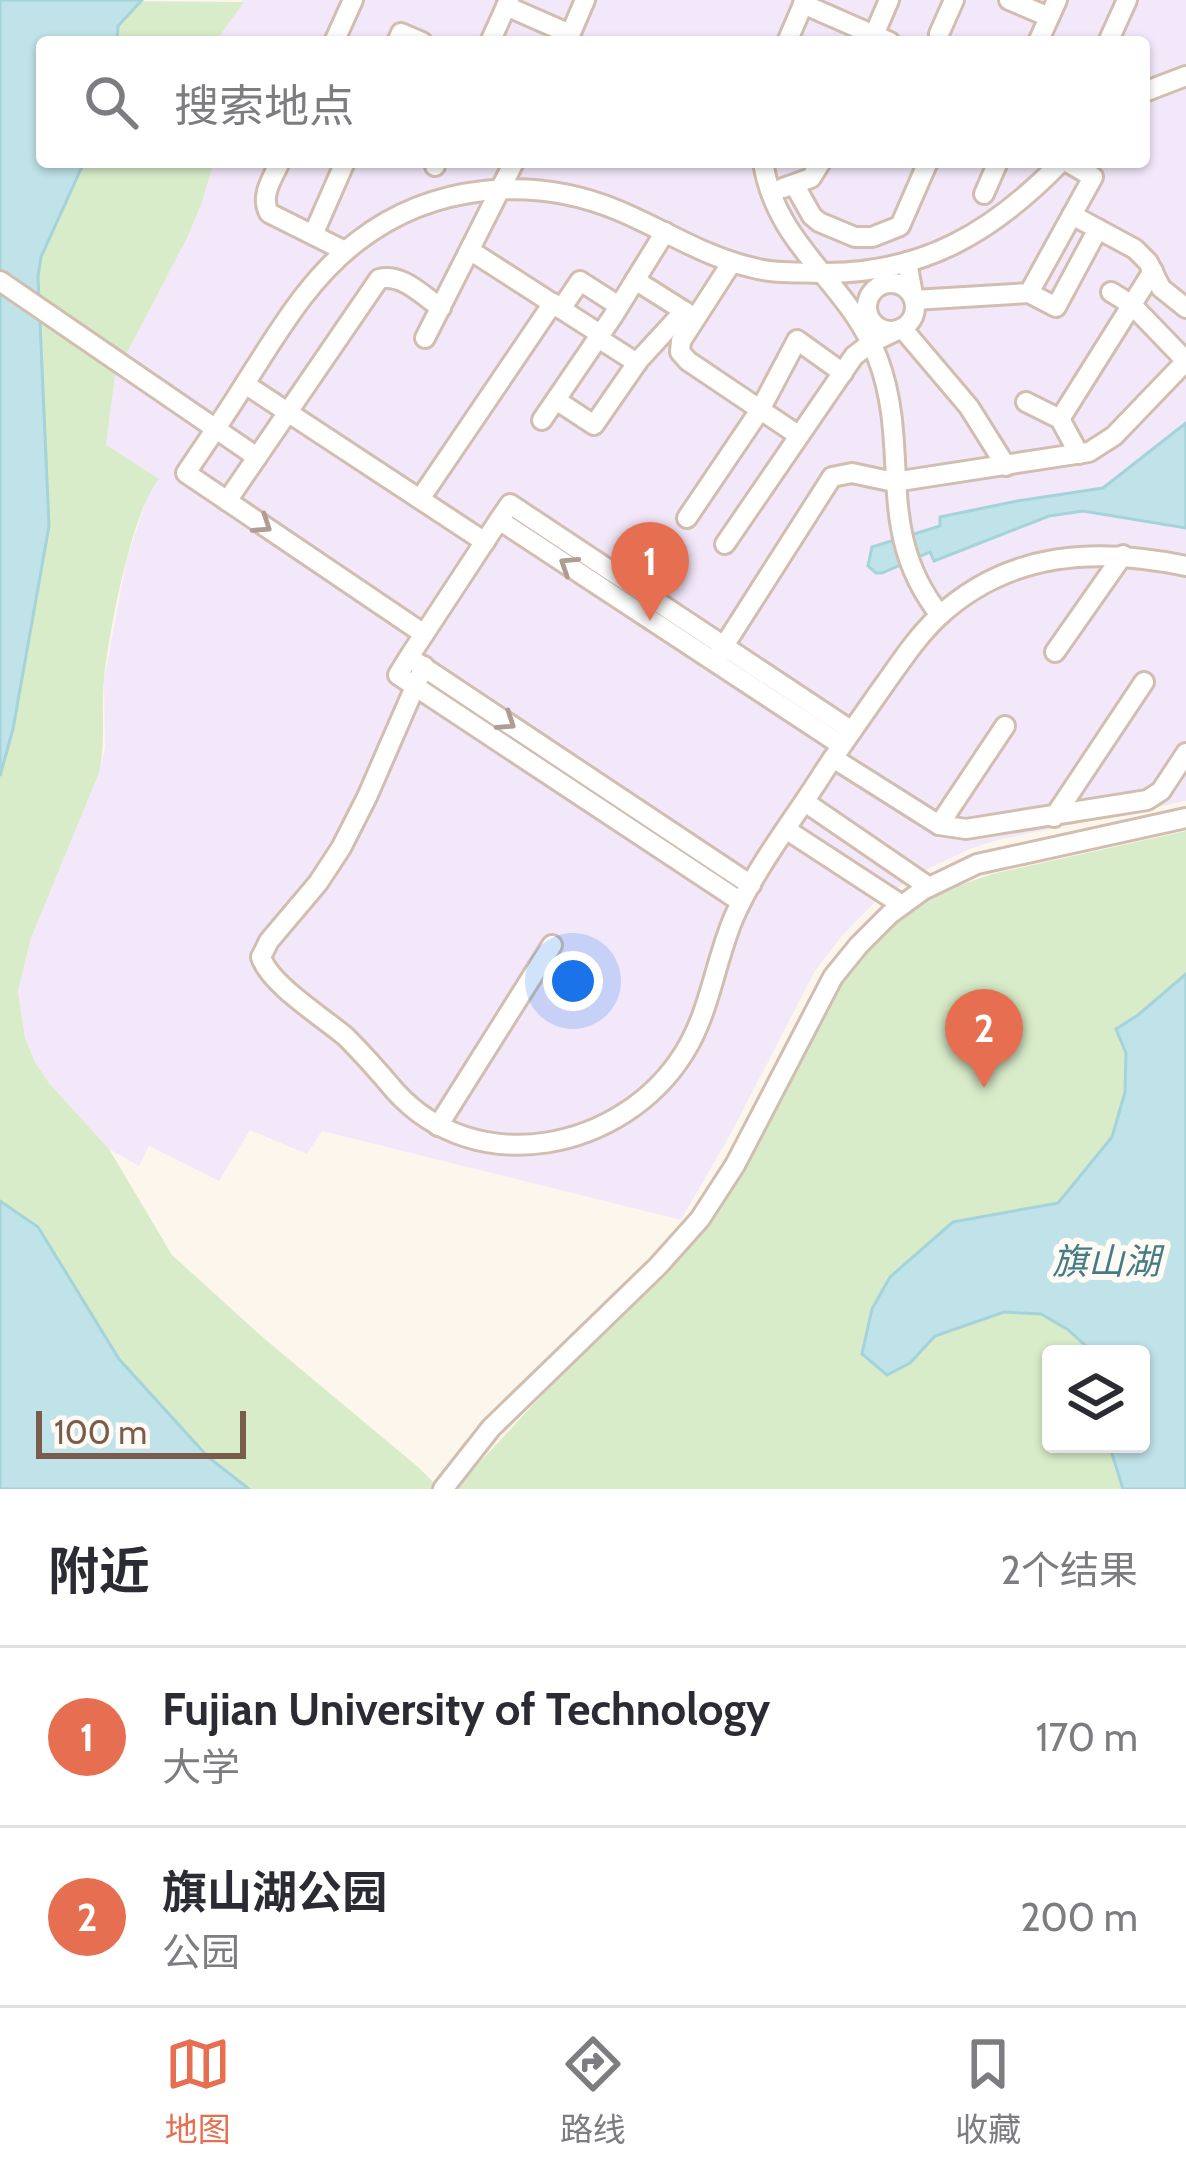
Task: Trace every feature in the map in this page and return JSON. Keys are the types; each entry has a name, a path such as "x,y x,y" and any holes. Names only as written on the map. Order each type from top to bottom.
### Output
{"street":[{"path":"337,36 353,0"},
{"path":"570,36 585,0"},
{"path":"883,36 889,0"},
{"path":"939,34 954,0"},
{"path":"1009,0 1053,8 1041,36"},
{"path":"1111,36 1126,0"},
{"path":"790,36 804,2 876,36"},
{"path":"493,36 507,3 565,36"},
{"path":"1150,90 1186,76"},
{"path":"277,168 266,194 266,207 279,220 345,251"},
{"path":"313,235 342,168"},
{"path":"424,338 511,168"},
{"path":"764,168 775,208 790,234 856,316 871,344 894,418 899,524 922,586 940,615"},
{"path":"769,191 795,186 811,178 817,168"},
{"path":"795,186 819,222 854,237 872,237 900,226 925,168"},
{"path":"984,194 995,168"},
{"path":"424,634 186,473 299,301 345,251 412,210 455,196 502,189 540,190 620,211 732,262 776,272 862,272 907,262 992,224 1057,168"},
{"path":"1029,293 1094,177 1076,168"},
{"path":"1072,215 1135,249 1161,288 1186,308"},
{"path":"914,300 1029,293 1056,307 1098,229"},
{"path":"542,420 665,232"},
{"path":"471,251 637,363"},
{"path":"556,400 594,425 637,363 690,315 732,262"},
{"path":"725,544 854,356 902,328 913,316 907,262"},
{"path":"1060,419 1154,272"},
{"path":"227,501 379,279 397,278 441,308"},
{"path":"420,499 580,280 620,306"},
{"path":"635,280 690,315"},
{"path":"0,281 257,457"},
{"path":"902,328 878,327 868,315 868,299 877,287 891,283 905,288 914,300"},
{"path":"719,652 832,477 852,473 894,482 1079,454 1106,443 1186,361 1132,304 1111,292"},
{"path":"690,315 681,341 682,356 798,435"},
{"path":"902,328 969,407 1006,466"},
{"path":"687,518 760,410 797,340 843,373"},
{"path":"245,384 484,542"},
{"path":"1026,402 1060,419 1079,454"},
{"path":"1186,566 1123,555 1080,555 997,578 940,615 903,658 842,745 746,893 692,1039 676,1065 645,1099 599,1127 536,1145 494,1144 438,1126 268,973 261,957 340,848 415,686 424,634 499,520 719,652 842,745 939,824 966,829 1152,798 1186,753"},
{"path":"1054,652 1123,555"},
{"path":"416,662 746,893"},
{"path":"1054,817 1144,682"},
{"path":"415,686 746,893"},
{"path":"939,824 1005,726"},
{"path":"805,802 929,886"},
{"path":"443,1489 491,1428 700,1219 735,1165 832,977 874,928 929,886 960,871 999,858 1186,818"},
{"path":"787,830 902,905"},
{"path":"857,876 874,850"},
{"path":"438,1126 552,945"}],"shaded area":[{"path":"1186,0 1186,801 972,848 923,871 875,902 815,971 681,1220 322,1131 307,1154 250,1130 219,1181 149,1146 139,1166 109,1149 49,1083 25,1038 18,991 31,938 99,773 105,748 104,680 126,562 149,492 106,445 115,376 188,236 212,168 1150,168 1150,36 219,36 243,2"}],"green space":[{"path":"0,0 244,2 219,36 36,36 36,168 212,168 188,236 115,376 106,445 159,479 139,518 116,604 104,679 99,773 31,938 18,991 25,1038 35,1062 109,1149 172,1255 440,1489 0,1489"},
{"path":"1186,831 1186,1489 455,1489 597,1336 697,1238 738,1173 837,987 862,953 902,915 944,891 992,874"}],"water":[{"path":"0,0 142,0 118,26 117,36 36,36 36,168 81,168 41,257 38,277 49,526 13,729 0,776"},
{"path":"1186,423 1186,528 1083,511 1049,516 934,561 930,552 882,573 868,566 872,547 940,526 940,517 1103,488"},
{"name":"旗山湖","path":"1186,974 1186,1489 1123,1489 1112,1453 1150,1453 1150,1345 1085,1345 1041,1314 1004,1312 935,1336 910,1363 887,1375 862,1354 872,1309 890,1277 953,1222 1058,1203 1112,1137 1125,1092 1126,1053 1116,1029"},
{"path":"0,1201 38,1227 119,1359 208,1457 249,1489 0,1489"}],"place":[{"name":"Fujian University of Technology","path":"650,621"},
{"name":"旗山湖公园","path":"984,1088"}]}
